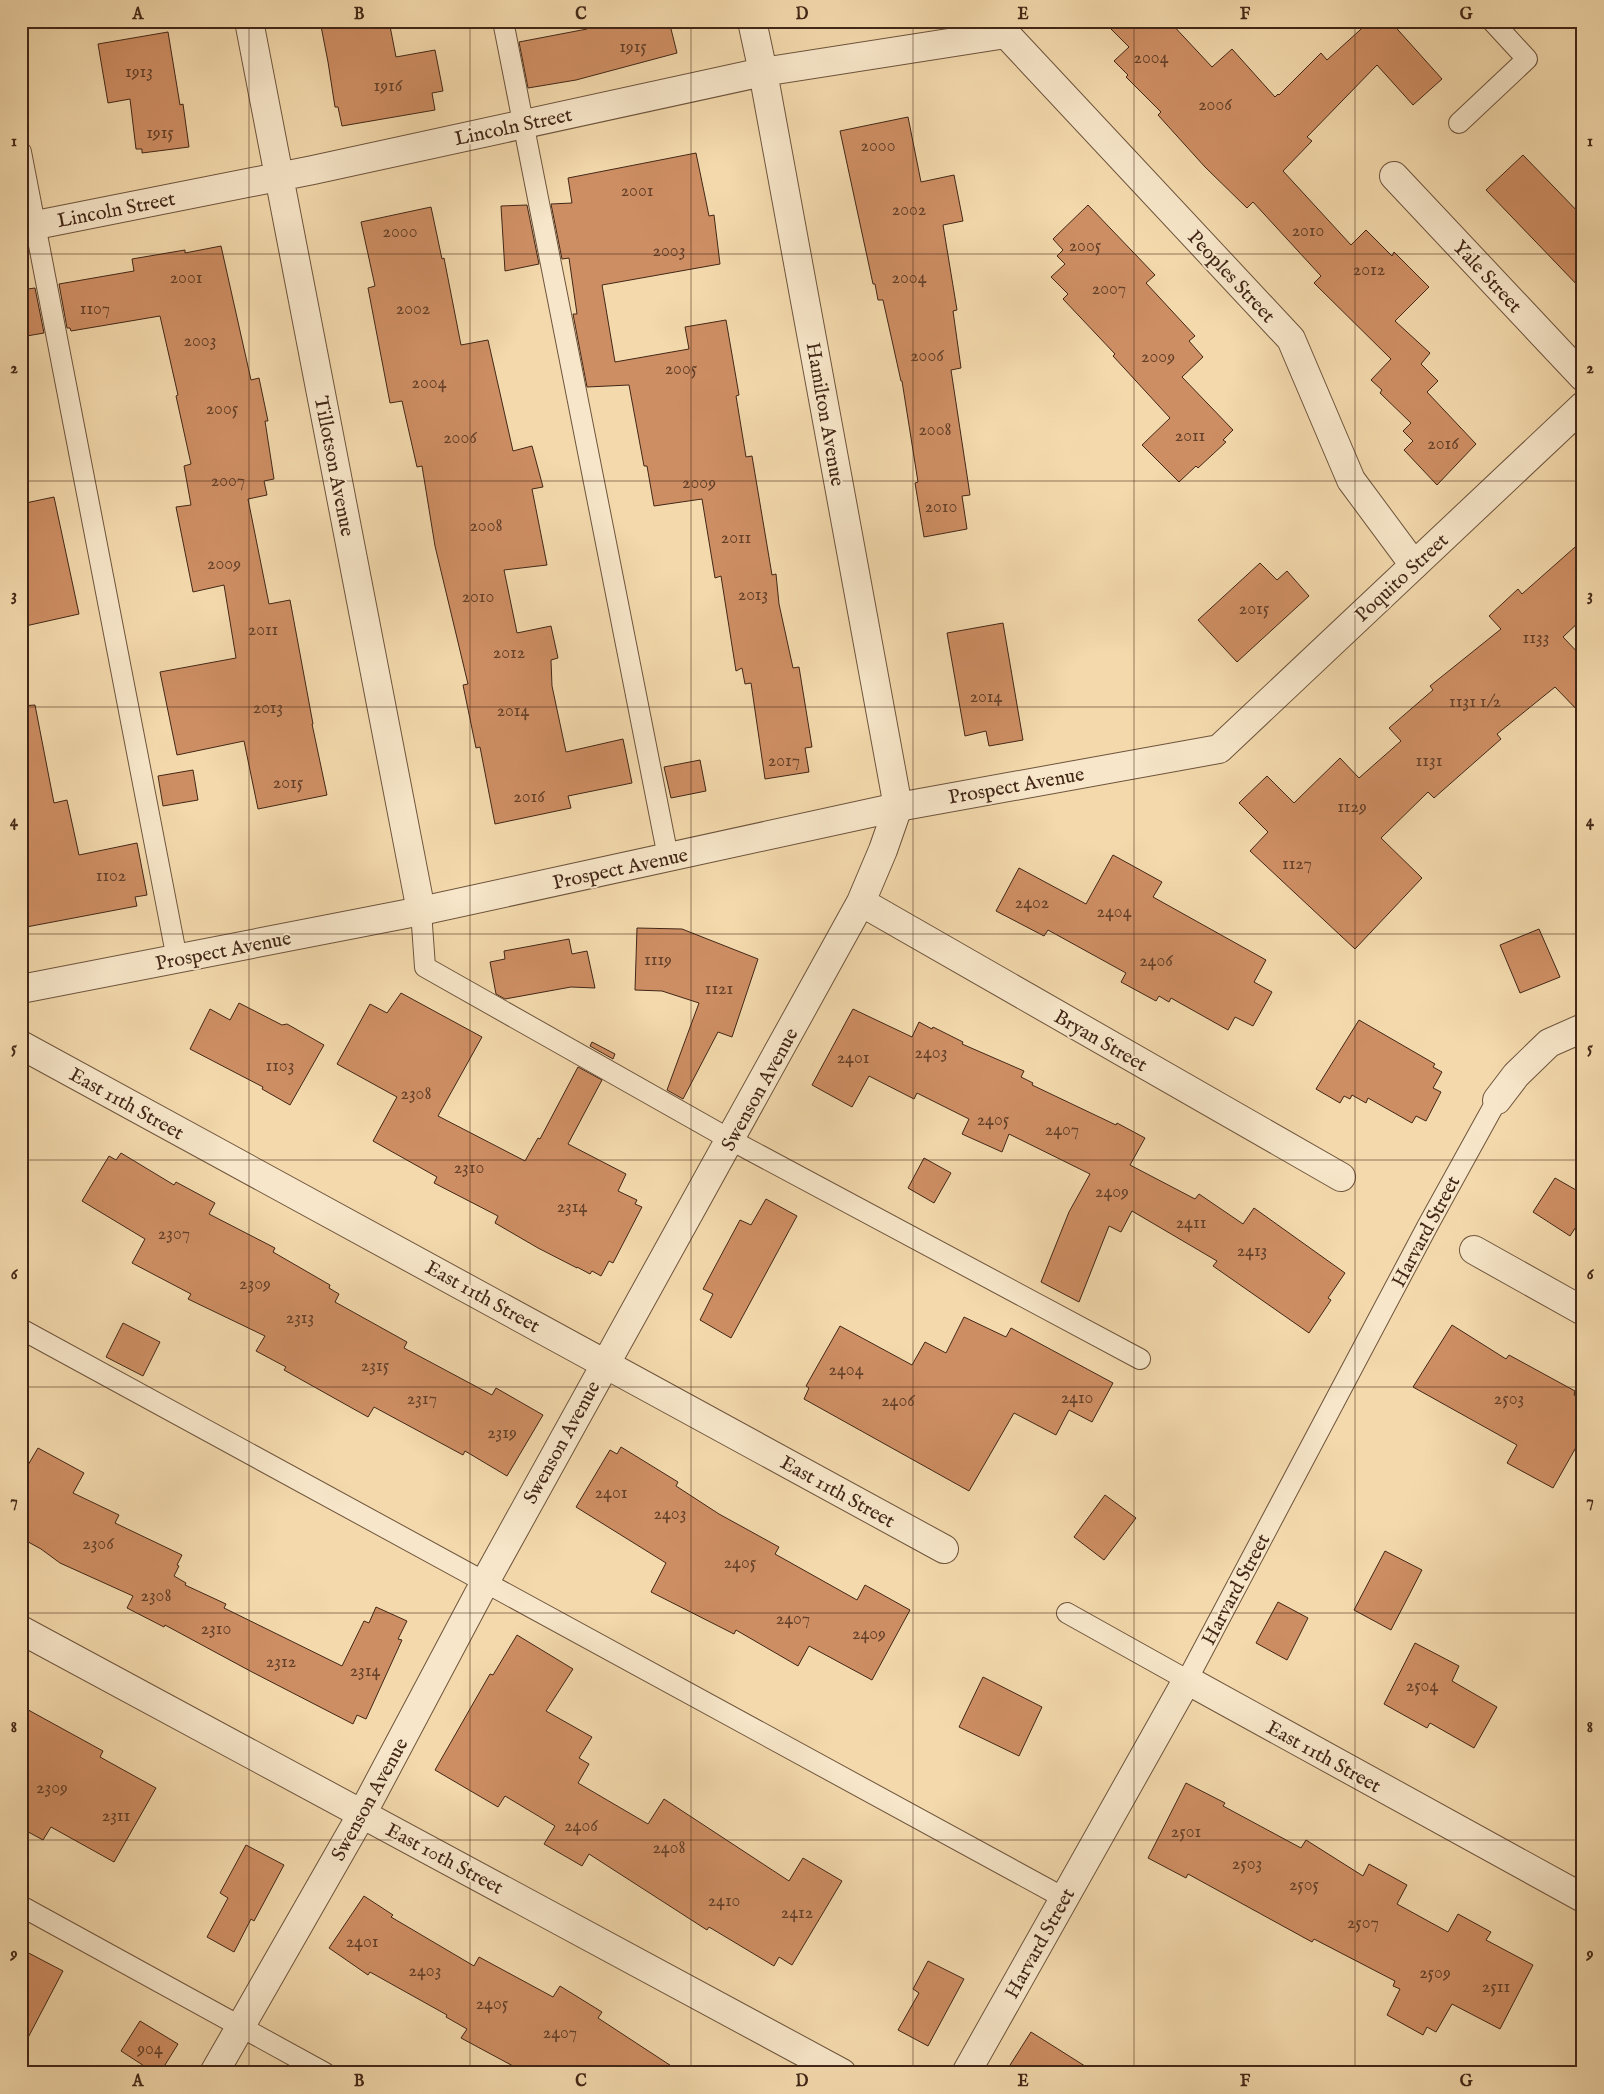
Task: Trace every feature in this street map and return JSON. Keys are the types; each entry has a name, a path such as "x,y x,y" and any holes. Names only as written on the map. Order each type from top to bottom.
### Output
{"street":[{"name":"Tillotson Avenue","path":"249,21 421,911"},
{"name":"Hamilton Avenue","path":"752,21 763,72 898,807"},
{"name":"Lincoln Street","path":"28,227 279,177 763,72 1004,28"},
{"name":"Peoples Street","path":"1004,28 1291,339 1351,480 1414,564"},
{"name":"Yale Street","path":"1394,176 1583,376"},
{"name":"Poquito Street","path":"1219,749 1583,406"},
{"name":"Prospect Avenue","path":"21,989 421,911 898,807 1219,749"},
{"name":"Swenson Avenue","path":"214,2073 362,1814 485,1582 605,1362 731,1140 861,902 883,850 898,807"},
{"name":"Bryan Street","path":"861,902 1341,1177"},
{"path":"1498,1100 1516,1075 1549,1043 1583,1028"},
{"name":"East 11th Street","path":"21,1045 605,1362 944,1549"},
{"path":"1474,1250 1583,1311"},
{"name":"East 10th Street","path":"21,1630 842,2073"},
{"name":"East 11th Street","path":"1187,1680 1583,1898"},
{"name":"Harvard Street","path":"966,2073 1187,1680"}],"lane":[{"path":"503,21 668,857"},
{"path":"1460,122 1526,59 1492,21"},
{"path":"21,152 28,227 177,959"},
{"path":"421,911 425,967 731,1140 1140,1359"},
{"name":"Harvard Street","path":"1187,1680 1428,1225 1498,1100"},
{"path":"21,1329 1064,1898"},
{"name":"East 11th Street","path":"1067,1613 1187,1680"},
{"path":"21,1906 325,2073"}],"building":[{"path":"320,21 389,21 396,57 435,50 443,91 432,93 435,110 342,126 338,107 335,107"},
{"path":"585,21 669,21 677,53 576,80 528,88 519,42 587,29"},
{"path":"1103,21 1169,21 1212,67 1232,49 1275,97 1321,53 1327,60 1370,21 1390,21 1442,79 1413,105 1377,65 1307,137 1312,141 1283,171 1351,245 1366,230 1392,256 1394,252 1429,287 1395,321 1430,353 1421,364 1438,381 1427,392 1476,444 1437,485 1404,450 1413,441 1403,431 1411,423 1380,393 1382,390 1371,380 1391,359 1314,283 1321,276 1253,202 1247,208 1205,167 1158,115 1161,112 1126,77 1128,75 1114,61 1129,47"},
{"path":"168,32 180,105 183,104 189,147 142,153 142,149 136,149 130,99 108,103 98,44"},
{"path":"908,117 921,182 954,175 963,221 943,225 957,310 953,311 961,368 951,370 970,495 962,496 967,529 924,537 915,483 918,482 902,381 883,300 878,300 875,284 873,284 840,131"},
{"path":"696,153 709,216 714,215 720,264 602,285 615,362 689,349 685,327 726,320 739,395 736,396 746,457 752,456 772,575 776,574 779,604 793,668 799,667 812,747 805,748 809,772 765,779 751,683 745,684 742,668 736,671 721,576 715,578 702,499 654,506 647,466 644,466 629,385 587,387 573,314 577,314 569,258 562,259 551,204 572,203 568,178"},
{"path":"1523,155 1583,217 1583,291 1486,190"},
{"path":"527,205 539,264 505,271 501,206"},
{"path":"1088,205 1155,275 1146,283 1195,336 1189,341 1203,357 1182,377 1233,430 1223,440 1226,442 1198,468 1196,466 1179,482 1142,445 1170,418 1113,356 1115,354 1063,299 1068,294 1051,277 1065,264 1057,256 1063,250 1053,239"},
{"path":"431,207 442,259 444,258 461,345 488,340 513,451 532,446 543,487 532,489 547,565 504,570 517,633 551,626 558,658 551,660 552,686 566,752 623,739 632,783 568,796 571,808 495,824 480,747 476,748 463,685 468,684 435,546 422,466 417,467 402,401 390,403 368,288 375,286 361,222"},
{"path":"221,246 251,380 259,378 268,421 265,421 274,479 264,481 267,495 248,499 269,604 290,600 312,724 327,795 258,809 244,741 177,755 160,672 236,658 224,585 193,592 176,507 191,505 184,466 191,464 160,316 71,331 70,328 67,328 59,284 134,271 132,259 185,250 185,253"},
{"path":"35,288 44,333 21,337 21,290"},
{"path":"54,497 79,614 21,627 21,504"},
{"path":"1583,540 1583,618 1563,637 1583,658 1583,716 1555,687 1497,734 1501,739 1434,798 1428,792 1381,838 1422,878 1355,949 1250,851 1268,832 1239,803 1267,776 1294,803 1340,758 1359,778 1401,741 1389,728 1433,690 1430,686 1501,629 1489,616 1518,589 1522,594"},
{"path":"1260,563 1277,580 1287,571 1309,596 1237,662 1198,620"},
{"path":"1003,623 1023,740 989,746 986,731 965,736 947,633"},
{"path":"35,705 54,803 67,800 79,855 137,843 147,895 135,897 137,906 21,928 21,706"},
{"path":"700,760 706,791 671,798 664,767"},
{"path":"193,770 198,800 163,806 158,776"},
{"path":"1113,855 1162,882 1153,897 1266,960 1254,982 1272,992 1253,1026 1235,1017 1228,1030 1171,998 1169,1002 1159,996 1156,1001 1121,982 1126,973 1048,930 1044,936 996,911 1019,868 1086,904"},
{"path":"637,928 682,929 758,959 732,1037 718,1032 683,1099 667,1090 699,1003 662,991 635,990"},
{"path":"1539,929 1560,977 1520,993 1500,945"},
{"path":"569,939 572,954 587,951 595,988 571,987 505,999 496,994 490,962 505,959 504,951"},
{"path":"401,993 482,1037 438,1116 525,1161 538,1138 540,1139 578,1067 602,1080 568,1144 626,1174 618,1191 637,1200 635,1204 642,1207 613,1263 609,1261 601,1276 592,1271 590,1274 577,1268 495,1223 498,1216 434,1183 437,1177 373,1141 397,1097 337,1064 370,1004 387,1013"},
{"path":"239,1003 282,1025 287,1024 324,1045 290,1105 262,1089 263,1087 190,1049 210,1009 230,1020"},
{"path":"853,1009 912,1037 919,1022 932,1029 933,1027 963,1042 962,1044 1024,1071 1021,1077 1033,1083 1032,1085 1116,1125 1117,1123 1145,1138 1130,1165 1195,1199 1199,1194 1243,1224 1254,1208 1345,1273 1328,1298 1331,1300 1309,1333 1213,1266 1217,1261 1132,1211 1121,1232 1109,1226 1079,1302 1041,1282 1069,1212 1090,1174 1009,1134 1002,1152 962,1134 969,1119 917,1093 914,1099 869,1076 852,1107 812,1085"},
{"path":"1359,1020 1435,1064 1433,1067 1442,1072 1433,1088 1441,1092 1426,1121 1416,1116 1412,1123 1368,1098 1366,1103 1352,1095 1350,1099 1344,1096 1340,1103 1316,1089"},
{"path":"592,1042 615,1054 613,1059 590,1046"},
{"path":"121,1153 174,1185 176,1182 215,1203 209,1214 275,1248 273,1252 330,1285 329,1288 339,1294 335,1302 407,1342 404,1348 492,1395 496,1388 543,1415 507,1476 465,1451 463,1455 374,1407 368,1417 284,1370 286,1367 256,1351 265,1336 188,1299 191,1294 132,1263 145,1239 82,1201 109,1156 116,1160"},
{"path":"924,1158 951,1173 934,1203 908,1188"},
{"path":"1555,1178 1583,1194 1583,1216 1570,1236 1533,1212"},
{"path":"766,1199 797,1216 731,1338 700,1320 713,1294 703,1289 740,1220 751,1225"},
{"path":"964,1317 1006,1337 1011,1328 1113,1383 1092,1422 1069,1410 1056,1435 1014,1413 969,1491 804,1399 809,1388 806,1386 840,1326 912,1365 925,1342 946,1353"},
{"path":"123,1323 160,1342 143,1376 106,1357"},
{"path":"1452,1325 1506,1359 1509,1355 1575,1391 1574,1395 1583,1399 1583,1435 1553,1488 1507,1463 1517,1445 1413,1387"},
{"path":"621,1447 678,1482 676,1486 719,1514 779,1547 775,1554 857,1600 865,1585 910,1610 872,1680 809,1646 798,1666 736,1630 734,1634 651,1592 666,1563 576,1507 610,1450 617,1454"},
{"path":"38,1448 84,1473 73,1493 119,1515 115,1523 182,1555 174,1576 186,1583 185,1585 226,1604 224,1608 342,1666 364,1621 369,1623 376,1607 407,1621 398,1639 402,1640 366,1719 357,1715 353,1724 165,1625 164,1627 127,1608 133,1596 60,1563 41,1549 21,1538 21,1477"},
{"path":"1105,1495 1136,1518 1104,1560 1074,1537"},
{"path":"1385,1551 1422,1570 1391,1630 1354,1610"},
{"path":"1278,1602 1308,1618 1287,1660 1256,1643"},
{"path":"517,1635 573,1669 546,1711 592,1737 579,1758 589,1764 578,1783 648,1824 664,1799 789,1881 803,1858 842,1881 792,1965 779,1957 774,1966 709,1927 707,1930 589,1854 582,1866 544,1844 555,1826 505,1796 498,1807 435,1770 490,1674 493,1675"},
{"path":"1415,1643 1459,1666 1452,1681 1497,1707 1474,1748 1430,1723 1427,1728 1384,1704"},
{"path":"983,1677 1042,1707 1019,1756 959,1727"},
{"path":"21,1706 103,1751 100,1757 156,1788 114,1862 51,1827 43,1840 21,1828"},
{"path":"1186,1783 1225,1803 1223,1806 1301,1848 1306,1840 1363,1876 1369,1864 1407,1885 1397,1904 1448,1932 1458,1914 1491,1932 1486,1940 1533,1965 1500,2029 1452,2004 1436,2032 1427,2027 1423,2035 1387,2015 1400,1989 1393,1986 1395,1981 1314,1939 1312,1942 1188,1874 1186,1878 1148,1858"},
{"path":"246,1845 284,1865 254,1921 251,1919 234,1952 207,1937 228,1898 220,1893"},
{"path":"364,1896 393,1915 391,1917 474,1966 479,1957 553,1997 560,1986 602,2012 598,2018 682,2073 526,2073 461,2038 467,2029 446,2017 447,2015 370,1972 368,1975 329,1948"},
{"path":"21,1949 63,1971 21,2051"},
{"path":"928,1961 964,1979 928,2046 898,2030 919,1993 913,1989"},
{"path":"140,2021 178,2044 160,2073 155,2073 121,2051"},
{"path":"1031,2032 1096,2073 1005,2073"}]}
